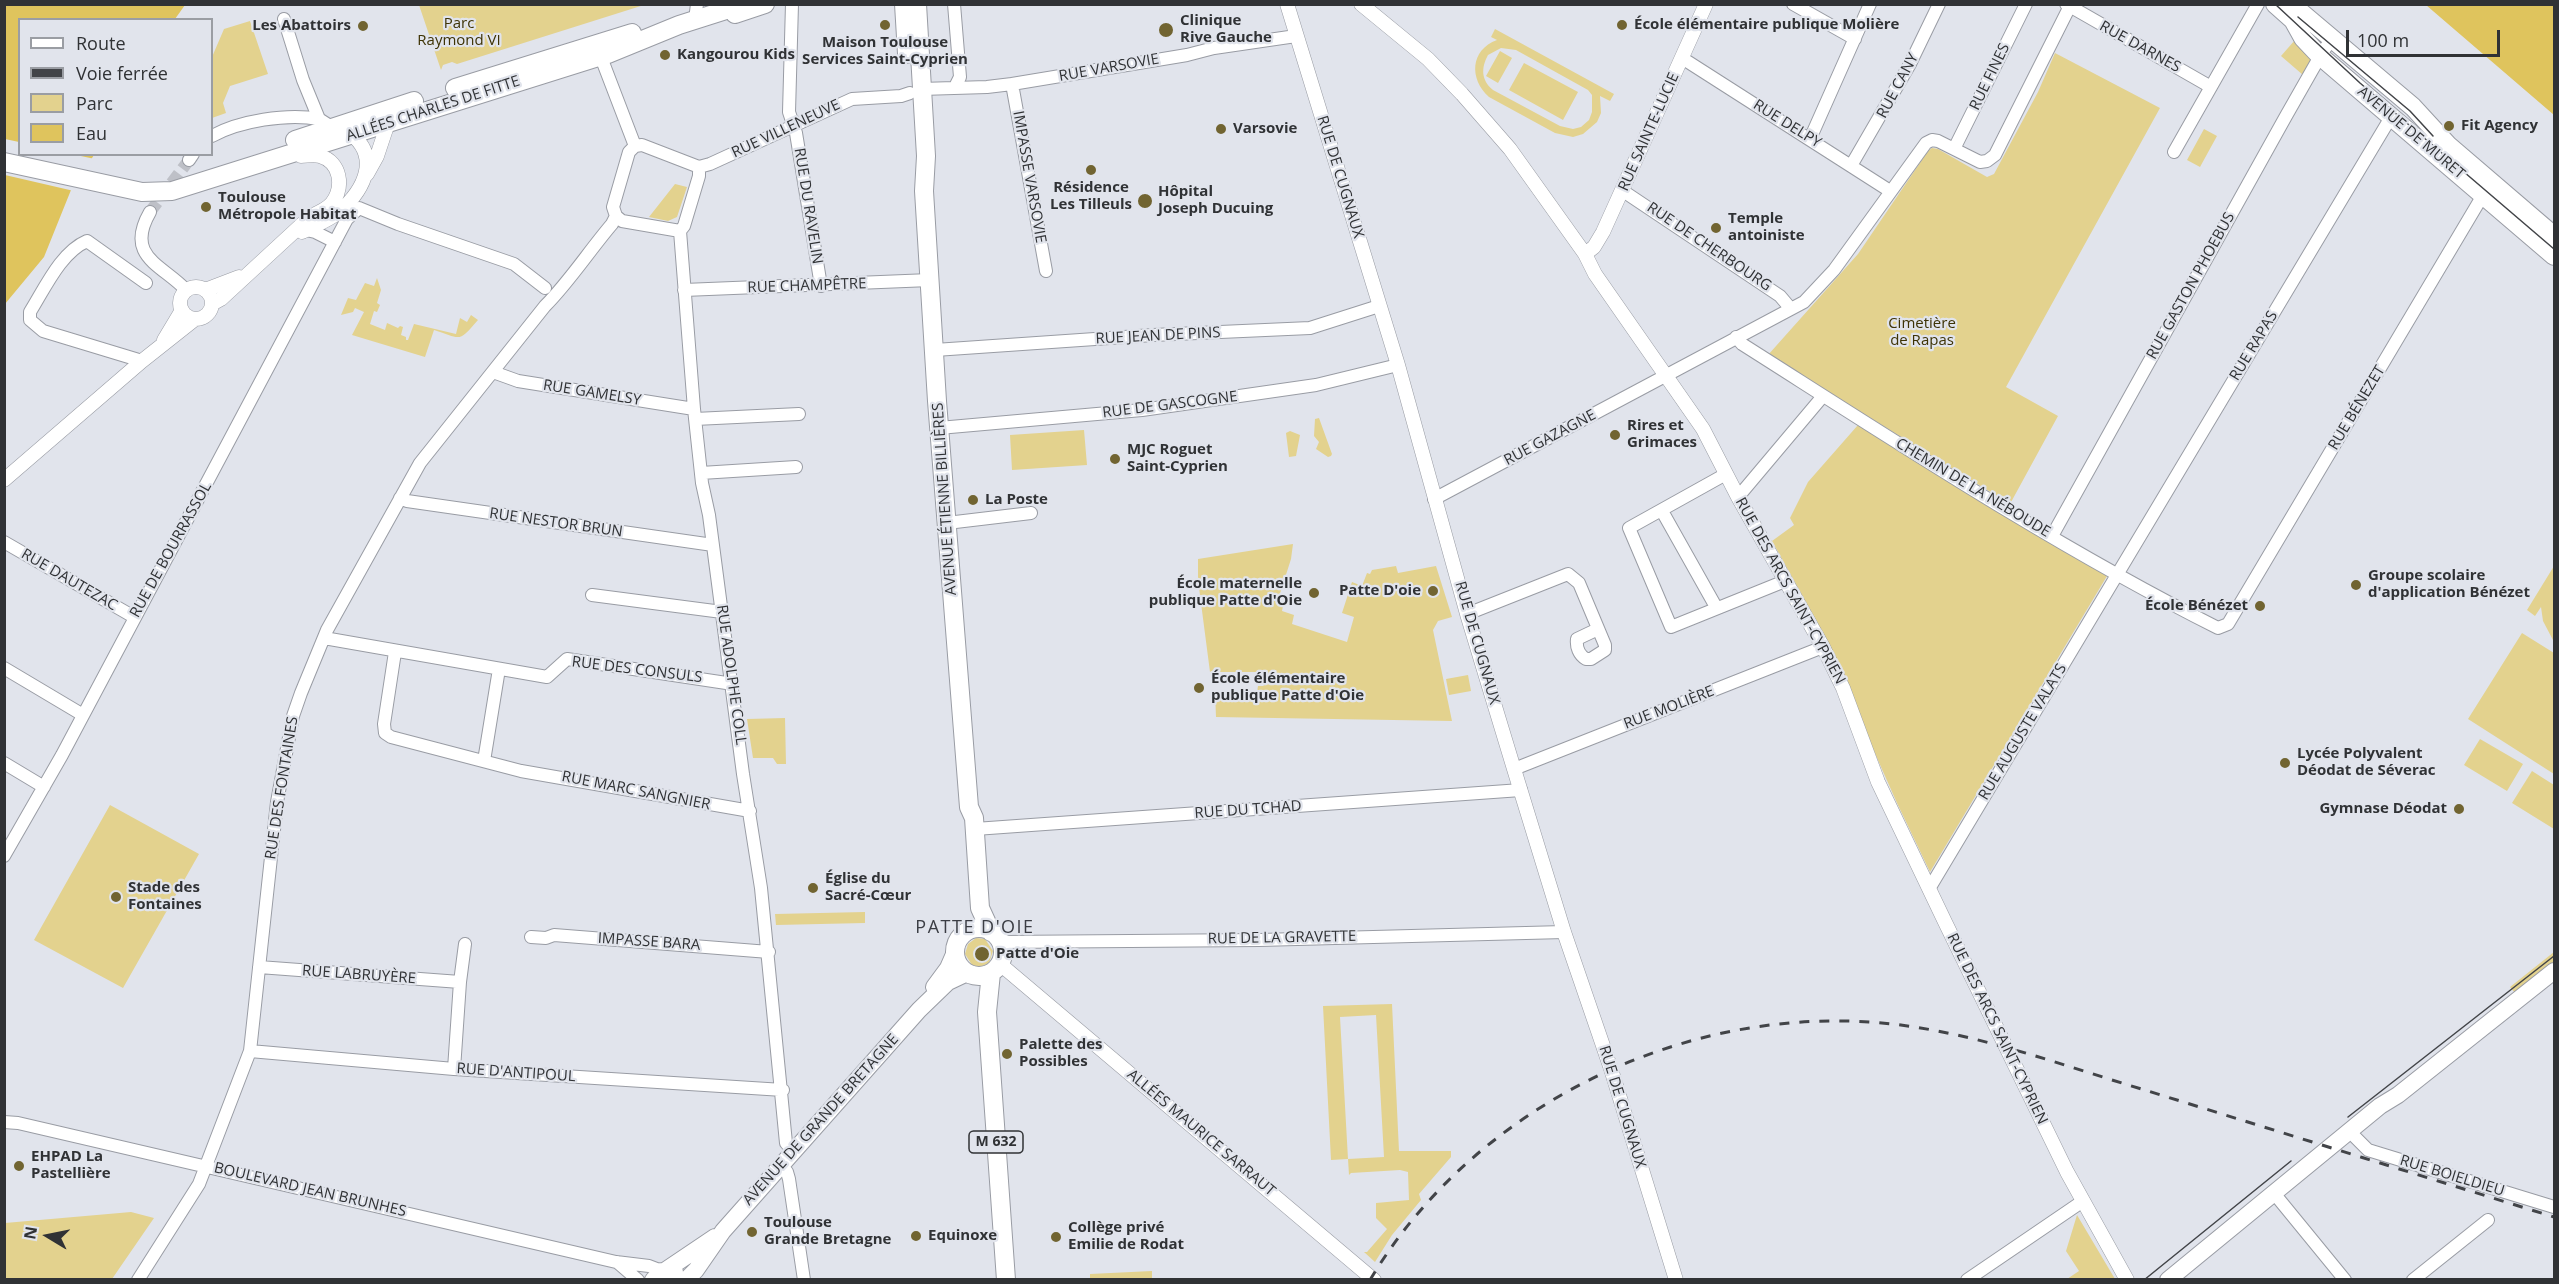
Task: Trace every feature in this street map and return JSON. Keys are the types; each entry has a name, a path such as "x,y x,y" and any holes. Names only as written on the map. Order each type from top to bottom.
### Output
{"main road":[{"name":"ALLÉES CHARLES DE FITTE","path":"119,183 154,193 172,191 293,153 336,127 388,123 598,50 696,8 719,4"},
{"name":"ALLÉES CHARLES DE FITTE","path":"119,183 180,178 336,127 598,50 641,40 745,4"},
{"path":"641,40 685,30 765,4"},
{"name":"AVENUE ÉTIENNE BILLIÈRES","path":"904,4 926,156 924,191 939,428 969,807 975,829 981,908 996,937"},
{"name":"AVENUE ÉTIENNE BILLIÈRES","path":"916,91 917,4"},
{"name":"AVENUE DE MURET","path":"2275,4 2293,20 2303,38 2320,56 2391,117 2554,236"},
{"name":"AVENUE DE MURET","path":"2291,4 2413,107 2554,256"},
{"path":"19,156 119,183"},
{"path":"4,162 119,183"},
{"name":"AVENUE ÉTIENNE BILLIÈRES","path":"965,933 970,916 965,819 969,807"},
{"path":"977,928 996,937 1003,949 996,968 981,976 968,974 958,964 955,952 958,942 965,933 977,928"},
{"name":"AVENUE DE GRANDE BRETAGNE","path":"919,1010 922,1002 948,968 955,952"},
{"name":"M 632","path":"996,968 987,1012 1006,1280"},
{"path":"2168,1280 2380,1106 2398,1095 2554,971"},
{"name":"AVENUE DE GRANDE BRETAGNE","path":"684,1280 696,1270 723,1231 919,1010 948,982 968,974"},
{"name":"M 632","path":"968,974 987,1012"},
{"path":"2297,1174 2318,1165 2355,1137 2384,1113 2398,1095"},
{"name":"AVENUE DE GRANDE BRETAGNE","path":"660,1273 723,1231"},
{"path":"660,1273 675,1272 684,1280"}],"street":[{"name":"RUE DU RAVELIN","path":"792,4 789,112 821,285"},
{"path":"954,4 960,77 955,87"},
{"name":"RUE DE CUGNAUX","path":"1287,4 1398,365 1467,614 1514,769 1676,1280"},
{"name":"RUE DES ARCS SAINT-CYPRIEN","path":"1361,4 1428,59 1510,149 1585,254 1595,274 1703,429 1738,497 1823,647 1843,688 1878,782 1929,889 2083,1201 2127,1280"},
{"name":"RUE SAINTE-LUCIE","path":"1585,254 1594,247 1623,191 1706,4"},
{"path":"1793,4 1855,39"},
{"path":"1810,139 1870,4"},
{"name":"RUE CANY","path":"1852,164 1910,64 1939,4"},
{"name":"RUE FINES","path":"1954,150 2026,4"},
{"path":"2174,153 2258,4"},
{"name":"RUE GAZAGNE","path":"1434,499 1791,309 1814,294 1926,143 1932,140 1938,141 1980,162 1987,161 1995,155 2069,5"},
{"name":"RUE DARNES","path":"2069,5 2211,87"},
{"path":"284,19 303,80 305,98 295,116"},
{"name":"RUE VARSOVIE","path":"916,91 1012,84 1187,55 1214,48 1296,36"},
{"name":"RUE GASTON PHOEBUS","path":"2052,536 2320,56 2333,38"},
{"path":"598,50 635,146"},
{"name":"RUE DELPY","path":"1682,58 1852,164 1890,191"},
{"path":"303,80 336,127 366,153 367,164 364,178"},
{"name":"IMPASSE VARSOVIE","path":"1012,84 1046,271"},
{"name":"RUE VILLENEUVE","path":"699,167 852,99 901,96 916,91"},
{"path":"213,135 225,129 295,116 336,127"},
{"name":"RUE RAPAS","path":"2116,575 2391,117"},
{"path":"287,240 337,213 357,192 377,156 388,123"},
{"path":"635,146 651,148 699,167 699,176 684,226 680,231 622,221 615,216 613,207 629,152 635,146"},
{"path":"212,304 221,299 311,216 327,208 333,201 339,181 337,169 325,158 316,154 302,157 293,153"},
{"name":"RUE BÉNEZET","path":"2218,628 2228,624 2488,188"},
{"name":"RUE DE CHERBOURG","path":"1623,191 1780,296 1791,309"},
{"path":"357,192 359,208 514,264 544,288 545,306"},
{"name":"RUE DE BOURRASSOL","path":"4,856 83,715 335,242 351,213 359,208"},
{"path":"150,212 143,227 142,239 145,251 156,267 186,290"},
{"name":"RUE DES FONTAINES","path":"138,1280 199,1185 250,1051 277,802 296,703 324,638 400,498 429,450 545,306 556,298 563,284 612,224 615,216"},
{"path":"306,230 335,242"},
{"name":"RUE ADOLPHE COLL","path":"680,231 694,414 733,684 741,763 761,888 783,1090 786,1143 797,1146"},
{"path":"142,361 43,331 30,320 30,312 60,265 79,244 87,240 146,284"},
{"path":"205,290 246,274"},
{"name":"RUE CHAMPÊTRE","path":"684,290 930,280"},
{"path":"544,288 563,284"},
{"path":"4,480 159,347 195,319 208,313 212,299 205,290 195,287 186,290 181,298 182,310 159,347"},
{"name":"RUE JEAN DE PINS","path":"935,350 1145,335 1310,328 1379,306"},
{"path":"182,310 190,318 195,319"},
{"name":"CHEMIN DE LA NÉBOUDE","path":"1736,337 1742,344 1823,396 2116,575 2218,628"},
{"name":"RUE DE GASCOGNE","path":"939,428 1142,411 1358,379 1398,365"},
{"name":"RUE GAMELSY","path":"493,372 518,381 694,414 799,414"},
{"path":"1316,385 1320,398"},
{"path":"1738,497 1823,396"},
{"path":"702,473 796,467"},
{"path":"1726,474 1629,528 1671,627 1785,581"},
{"name":"RUE NESTOR BRUN","path":"400,498 407,501 713,545"},
{"path":"1662,511 1716,607"},
{"path":"947,523 1031,513"},
{"name":"RUE DAUTEZAC","path":"4,542 134,617"},
{"path":"1467,614 1568,574 1579,583 1598,629"},
{"name":"RUE AUGUSTE VALATS","path":"1929,889 2116,575"},
{"path":"592,595 722,612"},
{"path":"324,638 499,669 483,761"},
{"name":"RUE MOLIÈRE","path":"1514,769 1823,647"},
{"name":"RUE MARC SANGNIER","path":"395,652 384,724 385,733 391,737 521,771 750,811"},
{"name":"RUE DES CONSULS","path":"499,669 547,677 567,659 733,684"},
{"path":"4,668 83,715"},
{"path":"4,764 44,787"},
{"name":"RUE DU TCHAD","path":"975,829 1521,790"},
{"name":"RUE DE LA GRAVETTE","path":"996,937 1280,939 1564,932"},
{"name":"IMPASSE BARA","path":"531,937 546,938 554,935 769,952"},
{"path":"454,1069 465,944"},
{"name":"RUE LABRUYÈRE","path":"259,967 460,982"},
{"name":"ALLÉES MAURICE SARRAUT","path":"996,968 1374,1280"},
{"name":"RUE D'ANTIPOUL","path":"250,1051 454,1069 783,1090"},
{"name":"BOULEVARD JEAN BRUNHES","path":"4,1122 18,1123 206,1166 616,1262 649,1266 660,1273"},
{"name":"RUE BOIELDIEU","path":"2355,1137 2368,1150 2554,1207"},
{"path":"781,1165 789,1179 804,1280"},
{"path":"2273,1192 2345,1280"},
{"path":"1967,1280 2083,1201"},
{"path":"2413,1280 2488,1220"},
{"name":"BOULEVARD JEAN BRUNHES","path":"616,1262 638,1280"}],"green space":[{"name":"Parc Raymond VI","path":"419,4 644,5 457,64 452,62 443,65 441,70"},
{"path":"250,21 268,74 230,86 223,103 226,113 213,118 213,55 224,29"},
{"path":"1495,29 1614,94 1610,101 1600,96 1601,113 1597,122 1583,134 1573,137 1555,133 1489,97 1478,82 1475,66 1482,51 1497,40 1491,37","holes":["1501,48 1516,50 1588,90 1592,95 1592,112 1589,120 1581,127 1573,129 1560,126 1493,90 1483,74 1488,55"]},
{"path":"2295,40 2313,56 2303,75 2281,56"},
{"path":"1500,51 1512,58 1498,83 1486,76"},
{"name":"Cimetière de Rapas","path":"2055,53 2160,108 2006,387 2058,416 2010,504 1768,355 1858,254 1928,151 1932,148 1938,149 1987,177 1994,174 2038,92"},
{"path":"1524,63 1578,92 1563,120 1509,90"},
{"path":"2204,129 2217,136 2200,167 2187,160"},
{"path":"675,184 687,187 677,217 668,221 649,217"},
{"path":"377,278 381,290 377,303 380,305 377,312 374,311 370,324 385,330 387,323 398,328 403,327 401,335 406,337 406,340 414,324 456,334 460,318 467,322 471,315 478,320 467,333 459,337 434,330 425,357 352,335 364,312 355,308 353,312 341,315 348,298 356,300 365,283 374,286"},
{"path":"1319,418 1332,454 1328,457 1316,449 1319,442 1314,436 1315,419"},
{"path":"1858,425 2107,576 1930,872 1861,722 1852,693 1828,642 1772,541 1794,525 1790,518 1808,482"},
{"path":"1084,430 1087,465 1012,470 1010,435"},
{"path":"1290,431 1300,435 1296,456 1289,457 1286,433"},
{"path":"1293,544 1291,559 1277,603 1283,606 1282,611 1294,615 1292,624 1347,642 1354,617 1342,613 1352,582 1362,586 1367,573 1370,574 1372,570 1396,566 1398,573 1436,566 1452,617 1438,621 1433,630 1452,721 1216,717 1215,691 1257,692 1258,686 1266,683 1266,672 1210,672 1198,580 1198,559"},
{"path":"2554,566 2554,642 2543,621 2541,607 2535,616 2527,610"},
{"path":"2522,633 2554,653 2554,774 2468,719"},
{"path":"1468,675 1471,691 1449,695 1446,679"},
{"path":"785,718 786,764 777,764 773,758 753,758 747,719"},
{"path":"2480,739 2523,764 2507,791 2464,765"},
{"path":"2532,771 2554,785 2554,829 2512,803"},
{"name":"Stade des Fontaines","path":"110,805 199,854 123,988 34,940"},
{"path":"865,912 865,923 776,925 775,914"},
{"path":"976,938 985,939 993,951 989,963 980,967 972,965 965,954 968,944"},
{"path":"2554,952 2554,964 2516,994 2510,987"},
{"path":"1392,1004 1399,1151 1451,1151 1451,1157 1419,1194 1421,1200 1392,1235 1375,1262 1364,1252 1367,1252 1387,1229 1376,1218 1376,1203 1409,1200 1408,1172 1400,1170 1349,1175 1348,1159 1331,1160 1323,1006","holes":["1376,1015 1384,1157 1348,1159 1340,1017"]},
{"path":"131,1212 154,1218 112,1279 5,1279 5,1223"},
{"path":"2077,1215 2115,1279 2067,1279 2079,1271 2066,1251"},
{"path":"1152,1271 1152,1279 1090,1279 1090,1274"}],"water":[{"path":"5,5 185,5 176,18 18,18 18,156 93,156 71,190 44,257 5,304"},
{"path":"2426,5 2554,5 2554,115"}],"pier":[{"path":"5,139 18,142 18,156 81,156 95,159 74,191 5,175"}],"tunnel":[{"path":"150,212 189,160"}],"tram line":[{"path":"2275,4 2360,83 2554,249"},
{"path":"2298,17 2410,111 2433,136"},
{"path":"2348,1117 2554,956"},
{"path":"2144,1280 2291,1161"}],"railway":[{"path":"1370,1280 1412,1220 1463,1167 1521,1121 1584,1083 1652,1053 1723,1033 1795,1022 1869,1022 1975,1039 2554,1217"}],"place":[{"name":"Maison Toulouse Services Saint-Cyprien","path":"885,25"},
{"name":"École élémentaire publique Molière","path":"1622,25"},
{"name":"Les Abattoirs","path":"363,26"},
{"name":"Clinique Rive Gauche","path":"1166,30"},
{"name":"Kangourou Kids","path":"665,55"},
{"name":"Fit Agency","path":"2449,126"},
{"name":"Varsovie","path":"1221,129"},
{"name":"Résidence Les Tilleuls","path":"1091,170"},
{"name":"Hôpital Joseph Ducuing","path":"1145,201"},
{"name":"Toulouse Métropole Habitat","path":"206,207"},
{"name":"Temple antoiniste","path":"1716,228"},
{"name":"Rires et Grimaces","path":"1615,435"},
{"name":"MJC Roguet Saint-Cyprien","path":"1115,459"},
{"name":"La Poste","path":"973,500"},
{"name":"Groupe scolaire d'application Bénézet","path":"2356,585"},
{"name":"Patte D'oie","path":"1433,591"},
{"name":"École maternelle publique Patte d'Oie","path":"1314,593"},
{"name":"École Bénézet","path":"2260,606"},
{"name":"École élémentaire publique Patte d'Oie","path":"1199,688"},
{"name":"Lycée Polyvalent Déodat de Séverac","path":"2285,763"},
{"name":"Gymnase Déodat","path":"2459,809"},
{"name":"Église du Sacré-Cœur","path":"813,888"},
{"name":"Stade des Fontaines","path":"116,897"},
{"name":"Patte d'Oie","path":"982,954"},
{"name":"Palette des Possibles","path":"1007,1054"},
{"name":"EHPAD La Pastellière","path":"19,1166"},
{"name":"Toulouse Grande Bretagne","path":"752,1232"},
{"name":"Equinoxe","path":"916,1236"},
{"name":"Collège privé Emilie de Rodat","path":"1056,1237"}],"district":[{"name":"PATTE D'OIE","path":"975,928"}]}
